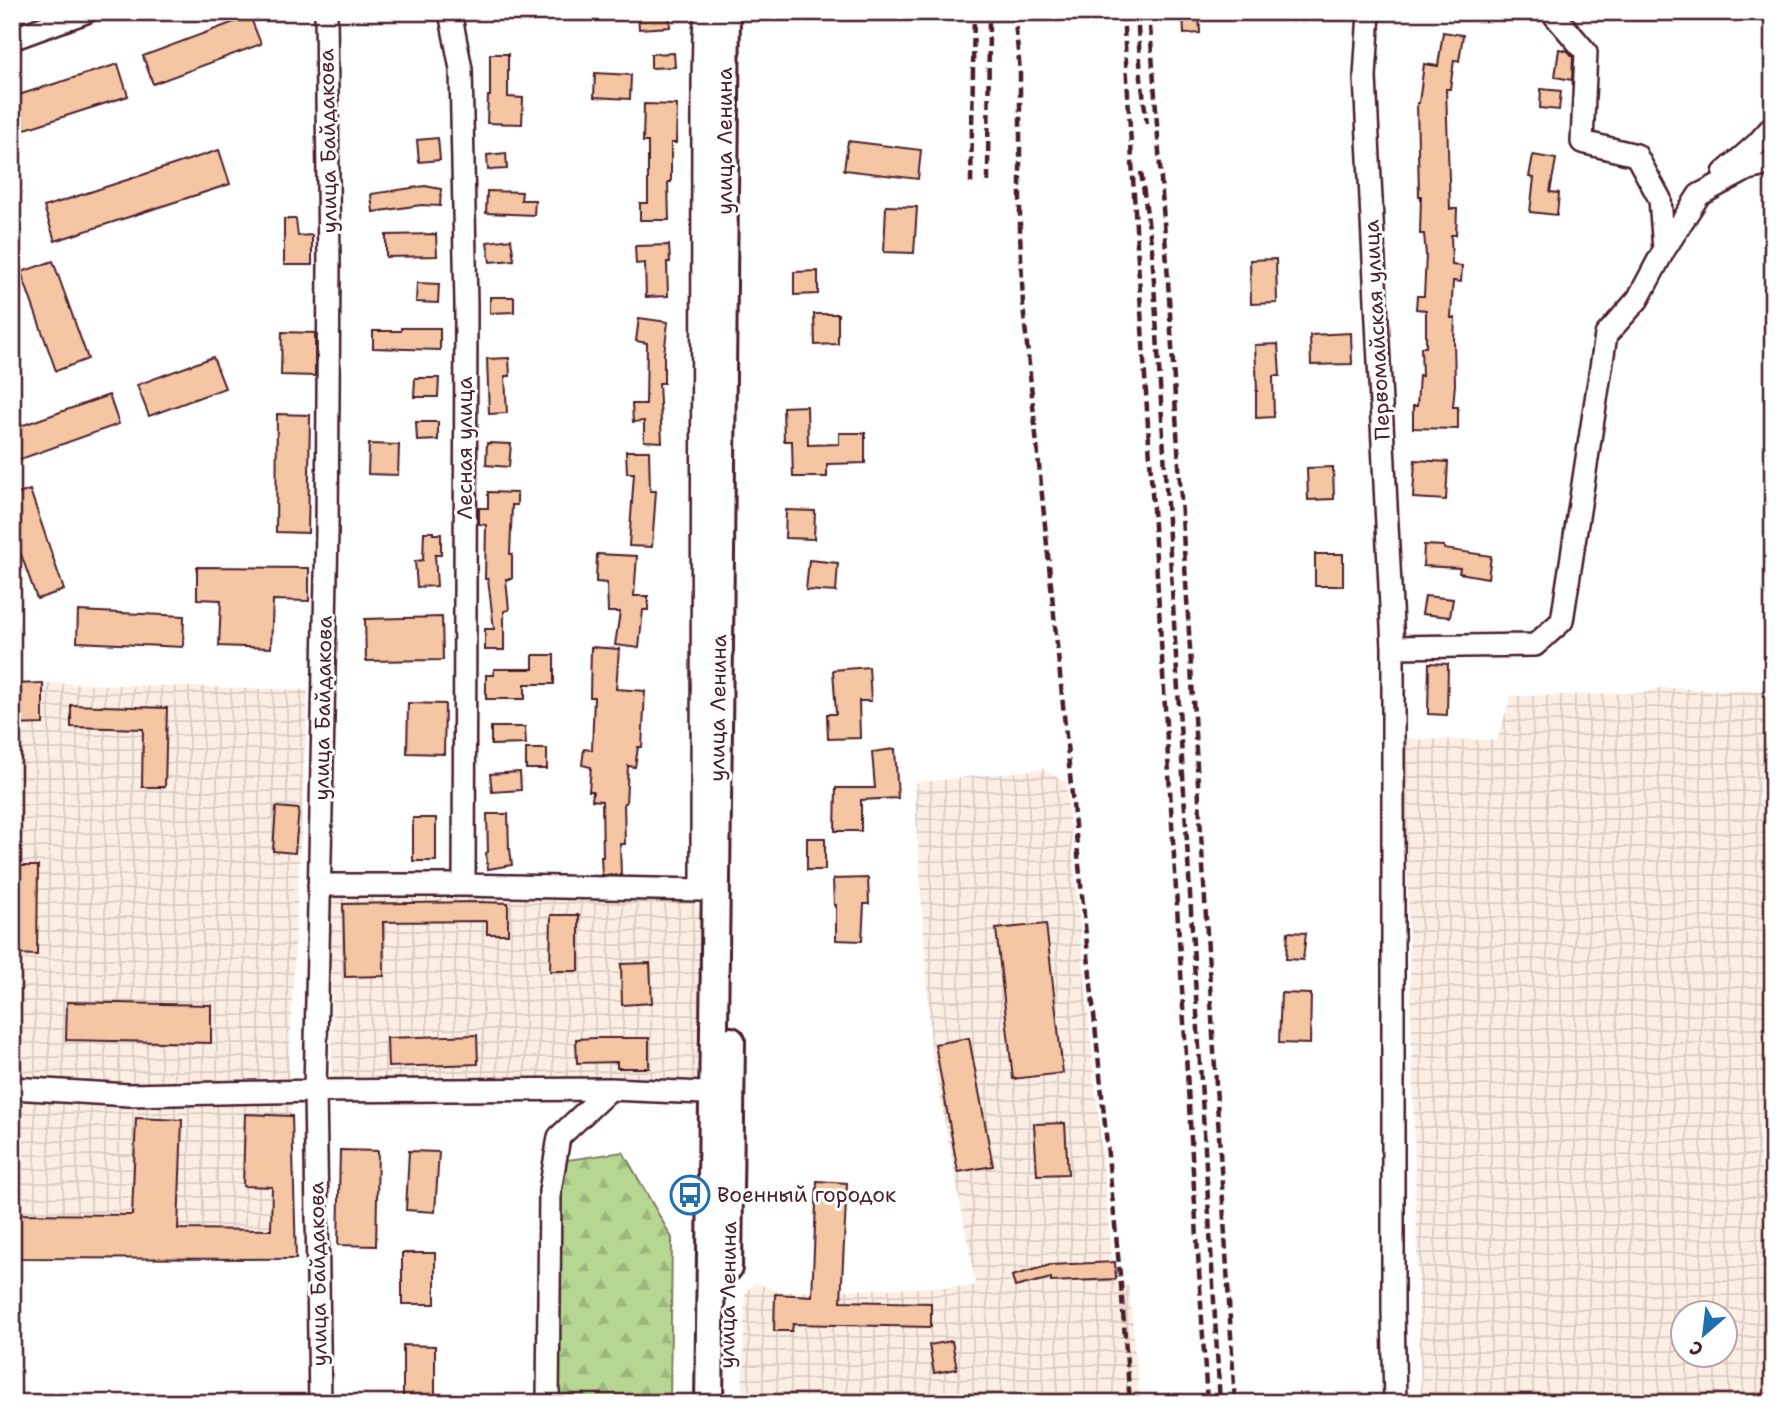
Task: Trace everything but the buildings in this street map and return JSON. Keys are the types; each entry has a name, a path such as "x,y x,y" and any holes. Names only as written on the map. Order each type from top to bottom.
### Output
{"main road":[{"name":"улица Ленина","path":"726,12 721,1093 727,1403"},
{"name":"улица Ленина","path":"709,1403 721,1093 743,12"}],"street":[{"path":"12,39 86,12"},
{"name":"улица Байдакова","path":"320,1403 315,1091 327,465 329,264 326,12"},
{"name":"Лесная улица","path":"450,12 461,69 466,305 464,885"},
{"name":"улица Ленина","path":"464,885 702,890 703,81 706,12"},
{"name":"Первомайская улица","path":"1369,12 1365,77 1393,647 1395,1403"},
{"path":"1555,12 1555,16 1586,52 1582,142 1636,155 1660,200 1664,250"},
{"path":"1393,647 1535,645 1562,621 1606,335 1638,299 1664,250 1699,195 1758,144 1773,126"},
{"path":"1699,195 1748,169 1773,163"},
{"path":"319,884 464,885"},
{"path":"12,1088 129,1095 610,1089 721,1093"},
{"path":"548,1403 550,1191 558,1137 610,1089"}],"shaded area":[{"path":"12,682 308,690 289,1066 296,1259 12,1258"},
{"path":"1660,688 1773,691 1773,1403 1421,1403 1404,739 1497,740 1511,696 1645,693"},
{"path":"1043,769 1066,782 1112,1258 1117,1283 1129,1286 1140,1403 742,1403 745,1293 755,1282 779,1292 976,1286 931,1050 914,783"},
{"path":"331,893 693,898 704,922 696,1083 332,1085"}],"green space":[{"path":"623,1152 672,1238 670,1403 557,1403 560,1161"}],"railway":[{"path":"971,183 974,12"},
{"path":"988,182 989,12"},
{"path":"1014,12 1020,71 1023,305 1121,1285 1130,1403"},
{"path":"1123,12 1207,1403"},
{"path":"1137,12 1147,124"},
{"path":"1149,12 1167,264 1235,1403"},
{"path":"1141,172 1152,249 1220,1403"}],"place":[{"name":"Военный городок","path":"690,1195"}]}
